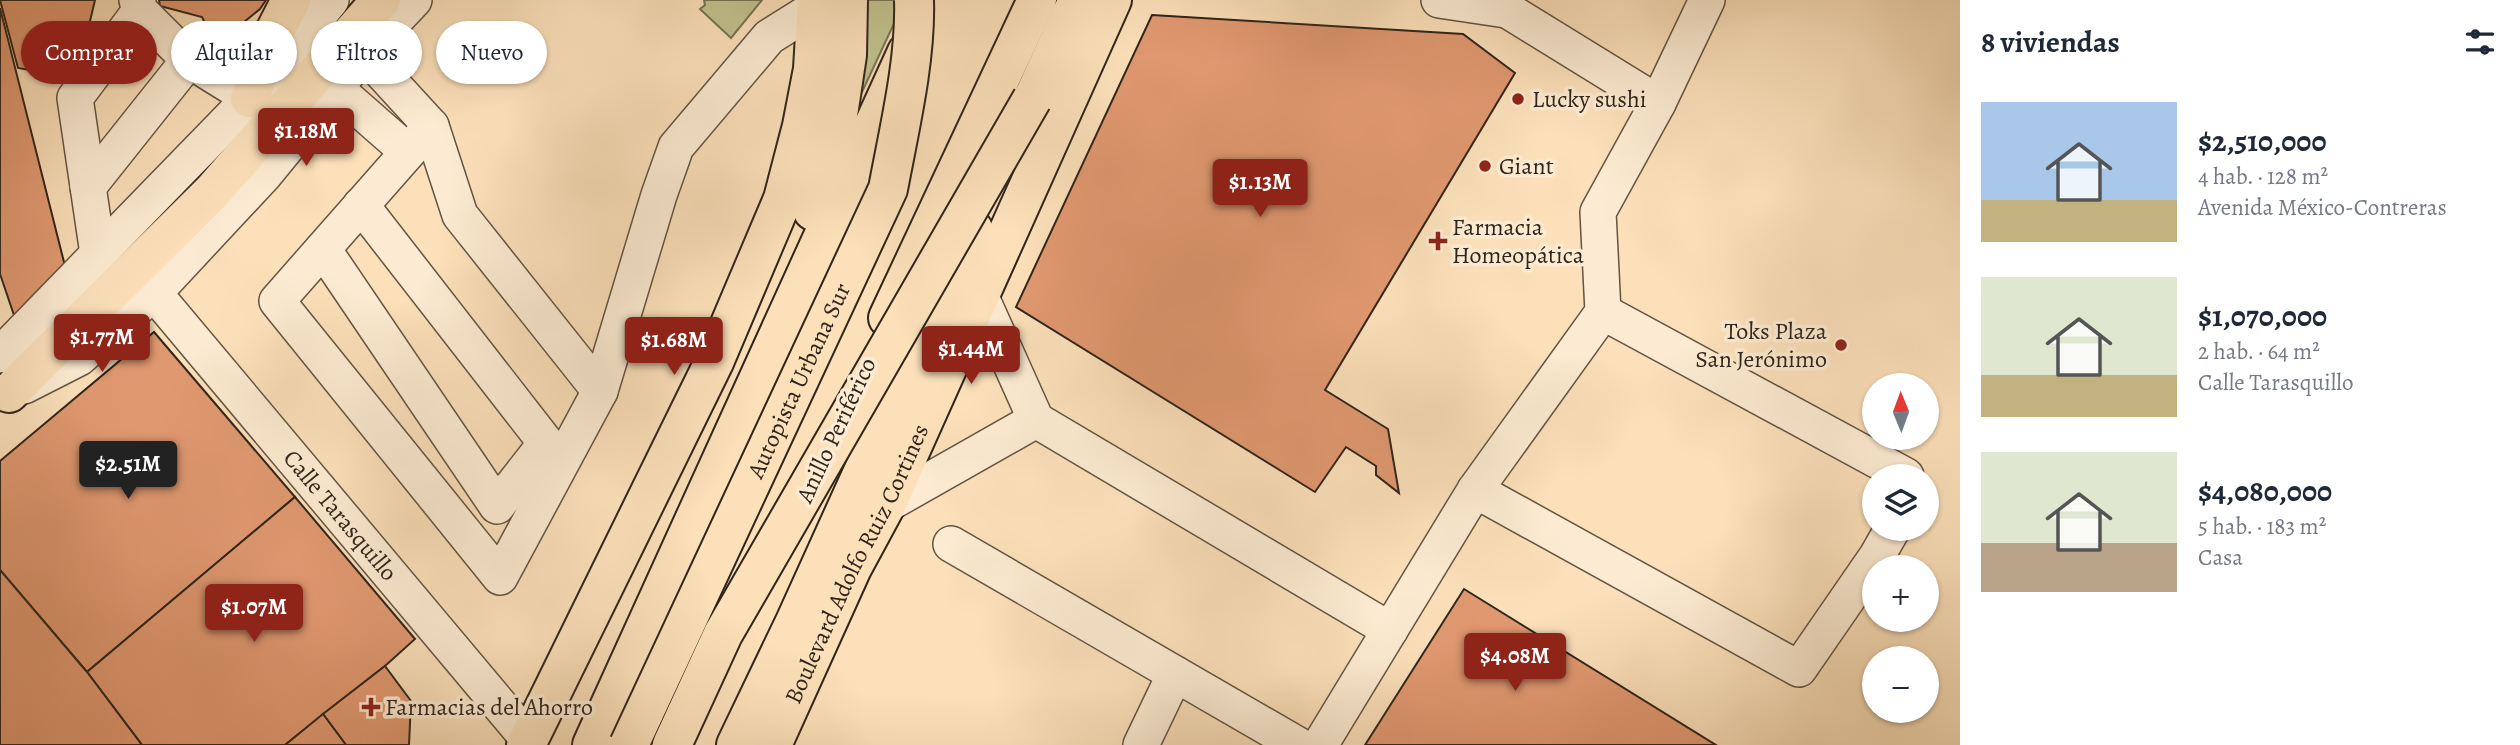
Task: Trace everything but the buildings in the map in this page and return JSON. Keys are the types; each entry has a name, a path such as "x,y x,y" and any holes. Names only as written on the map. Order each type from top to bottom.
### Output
{"main road":[{"path":"250,98 271,39 291,0"},
{"path":"4,396 212,192 381,0"},
{"name":"Autopista Urbana Sur","path":"629,745 888,189 905,100 915,15 914,0"},
{"path":"592,745 932,0"},
{"name":"Anillo Periférico","path":"689,745 1037,0"},
{"path":"736,745 795,622 1078,0"},
{"name":"Boulevard Adolfo Ruiz Cortines","path":"772,745 852,568 886,505 1112,0"},
{"path":"527,742 714,362 783,199 802,126 827,2"},
{"path":"572,745 636,614 812,214 835,135 847,55 827,2"},
{"path":"672,745 723,634 1032,99"}],"street":[{"path":"0,355 250,98 331,0"},
{"path":"394,21 414,0"},
{"path":"1439,0 1503,3 1658,103"},
{"path":"1320,745 1475,490 1603,312 1598,212 1658,103 1707,0"},
{"path":"431,125 277,301 500,577 600,391 659,195 676,148 769,37 827,2"},
{"path":"98,254 75,98 139,6 171,41"},
{"path":"88,187 171,83"},
{"path":"228,84 250,98"},
{"path":"4,396 79,358 154,293 265,174 338,84"},
{"path":"393,84 431,125 460,215 600,391"},
{"path":"335,88 408,152"},
{"path":"323,249 497,506 546,443 361,205"},
{"name":"Calle Tarasquillo","path":"154,293 527,742"},
{"path":"980,295 1036,420 1390,631"},
{"path":"1603,312 1884,464"},
{"path":"886,505 1036,420"},
{"path":"1475,490 1799,668 1886,541"},
{"path":"951,544 1298,745"},
{"path":"1141,745 1175,674"}],"green space":[{"path":"704,0 762,0 731,38 700,9 705,5"},
{"path":"852,0 905,0 847,124"}],"place":[{"name":"Lucky sushi","path":"1518,99"},
{"name":"Giant","path":"1485,166"},
{"name":"Farmacia Homeopática","path":"1438,241"},
{"name":"Toks Plaza San Jerónimo","path":"1841,345"},
{"name":"Farmacias del Ahorro","path":"371,707"}]}
